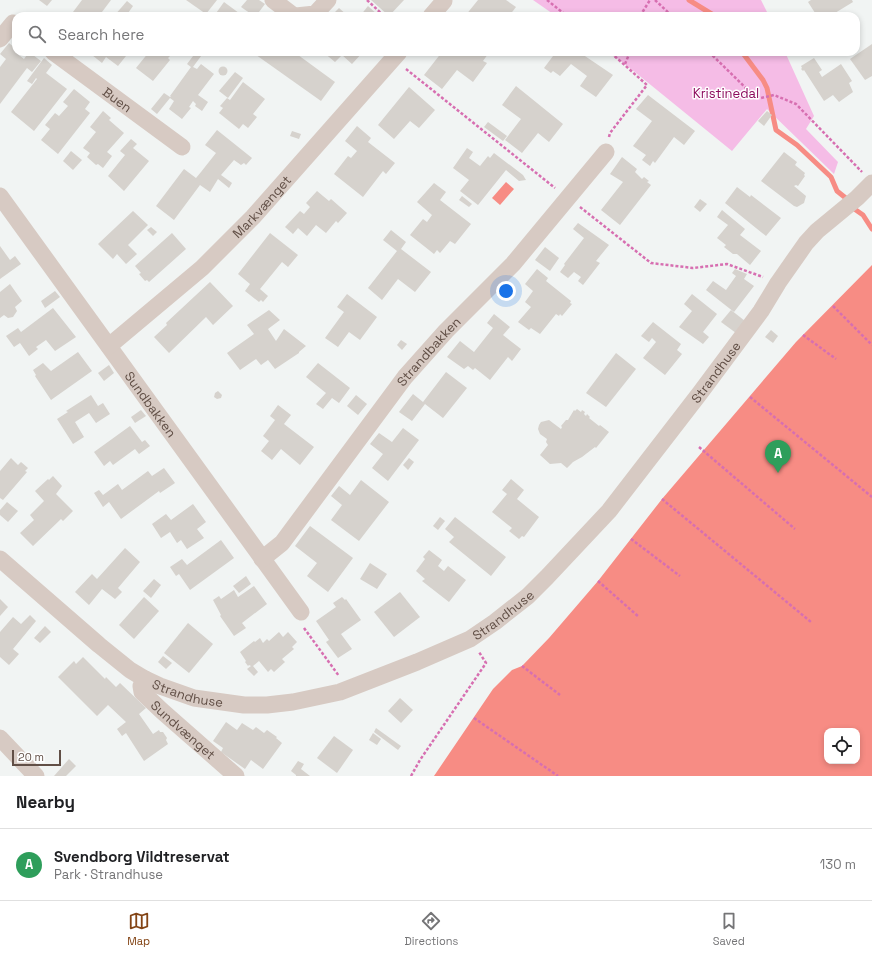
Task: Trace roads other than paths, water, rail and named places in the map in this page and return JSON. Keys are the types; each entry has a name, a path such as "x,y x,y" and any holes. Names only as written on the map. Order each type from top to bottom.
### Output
{"street":[{"path":"273,0 290,12"},
{"path":"317,12 328,0"},
{"path":"434,12 444,1"},
{"path":"0,39 12,24"},
{"name":"Buen","path":"58,56 182,147"},
{"name":"Markvænget","path":"108,346 202,268 248,222 395,56"},
{"name":"Strandbakken","path":"262,559 282,543 405,377 446,332 513,264 606,152"},
{"name":"Strandhuse","path":"0,559 115,659 145,679 194,698 244,705 267,705 318,698 416,662 470,639 495,622 528,596 608,511 700,393 761,311 778,283 806,243 817,231 857,198 869,180"},
{"name":"Sundbakken","path":"0,196 6,218 108,346 301,612"},
{"name":"Sundvænget","path":"145,679 141,686 142,692 236,776"},
{"path":"0,738 36,776"}],"waterway":[{"path":"689,0 708,12"},
{"path":"745,56 763,80 767,88 776,130 797,145 831,177 837,191 847,199"},
{"path":"853,208 863,215 872,229"}],"place":[{"name":"Svendborg Vildtreservat","path":"778,473"}],"park label":[{"name":"Kristinedal","path":"726,93"}]}
